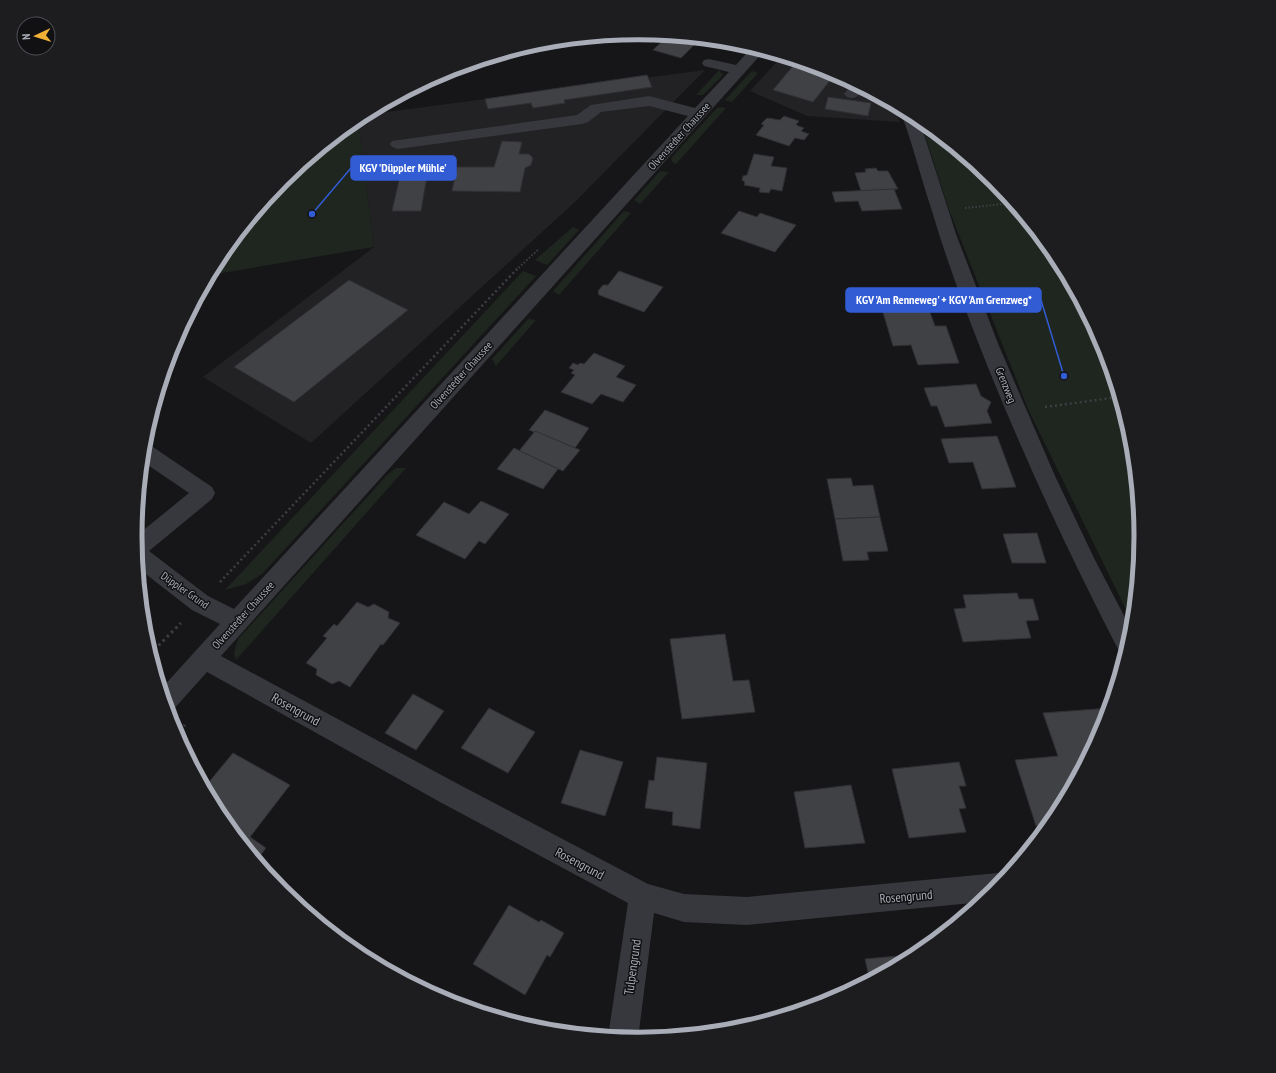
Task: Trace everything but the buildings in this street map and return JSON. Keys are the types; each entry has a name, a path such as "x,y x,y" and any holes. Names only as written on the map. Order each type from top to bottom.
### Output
{"street":[{"name":"Olvenstedter Chaussee","path":"168,697 753,54"},
{"path":"709,63 739,70"},
{"path":"398,144 582,119 596,108 649,101 699,114"},
{"name":"Grenzweg","path":"913,123 924,152 940,210 969,294 987,338 1058,505 1124,638"},
{"path":"142,544 204,493 149,455"},
{"name":"Düppler Grund","path":"143,559 200,603 237,621"},
{"name":"Rosengrund","path":"204,658 449,793 643,896 684,908 747,911 989,888"},
{"name":"Tulpengrund","path":"624,1033 643,896"}],"path":[{"path":"965,208 1006,204"},
{"path":"155,649 524,262 542,246"},
{"path":"1044,407 1115,398"}],"shaded area":[{"path":"778,60 798,66 858,91 895,113 900,122 807,116 750,91"},
{"path":"705,70 575,202 311,443 203,377 374,247 359,126 380,113"},
{"path":"719,70 723,75 703,95 696,95"},
{"path":"752,71 758,73 732,102 725,100"},
{"path":"717,108 726,108 676,164 672,162 671,158"},
{"path":"359,126 374,247 217,274 244,234 287,185 311,163"},
{"path":"924,131 965,163 989,185 1032,234 1068,288 1097,346 1118,408 1130,472 1134,536 1133,569 1128,614 1028,409 949,210"},
{"path":"660,171 669,172 640,204 634,200"},
{"path":"624,211 631,213 559,295 553,291"},
{"path":"573,227 579,230 547,265 535,260"},
{"path":"523,271 536,276 262,574 246,584 225,590"},
{"path":"528,319 536,320 496,366 492,359"},
{"path":"396,468 406,468 236,660 234,653 238,639 388,474"}],"place":[{"name":"KGV 'Düppler Mühle'","path":"312,214"},
{"name":"KGV 'Am Renneweg' + KGV 'Am Grenzweg*","path":"1064,376"}]}
